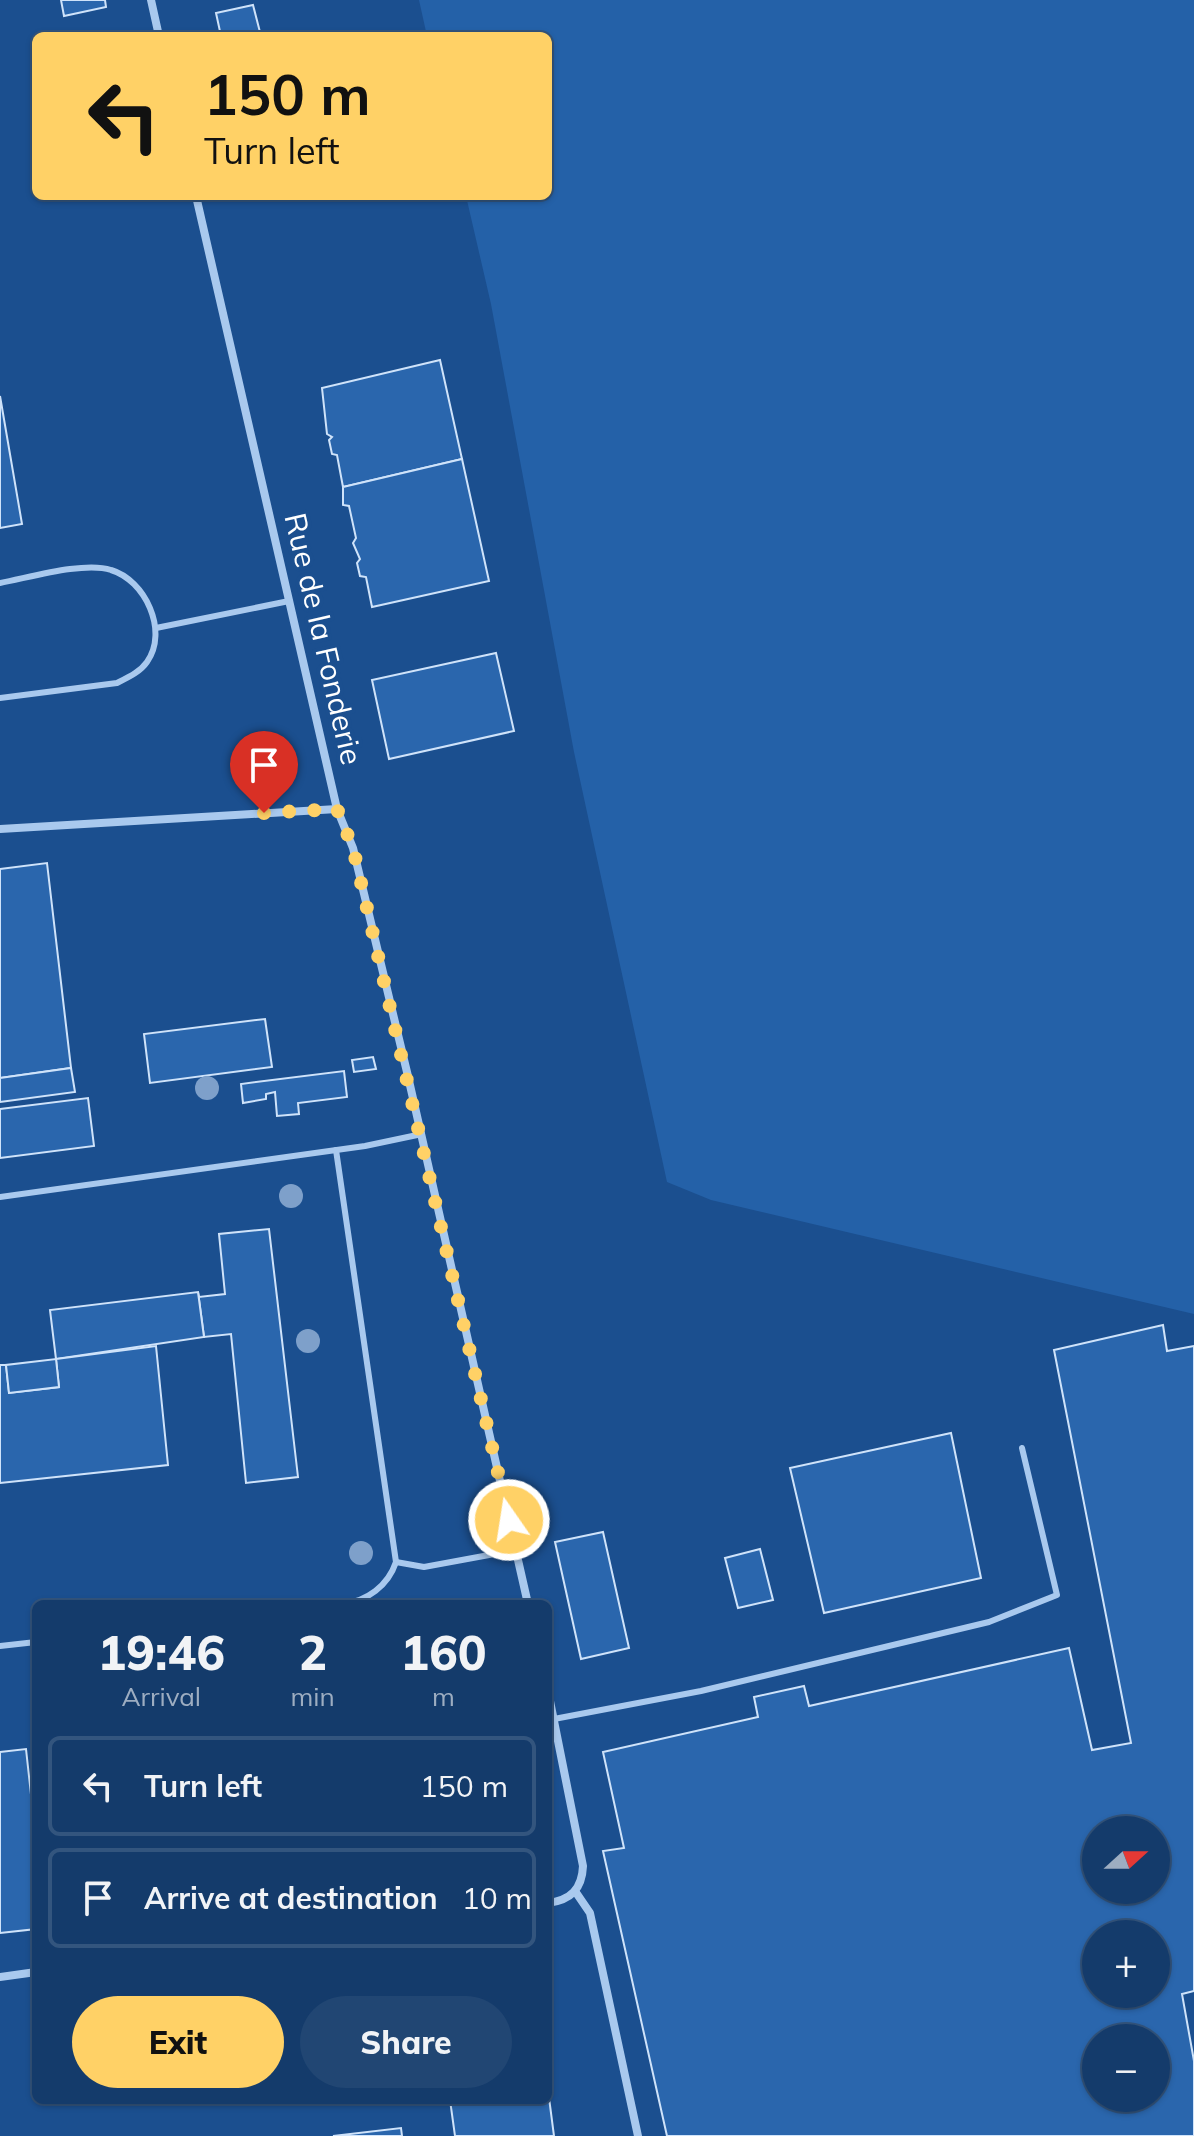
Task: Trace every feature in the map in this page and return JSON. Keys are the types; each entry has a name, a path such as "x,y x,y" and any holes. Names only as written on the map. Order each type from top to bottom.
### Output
{"street":[{"path":"151,0 158,32"},
{"name":"Rue de la Fonderie","path":"197,200 337,809 353,848 422,1134 527,1600"},
{"path":"0,829 337,809"},
{"path":"552,1710 583,1866 582,1879 575,1891 562,1901 552,1902"},
{"path":"575,1891 590,1913 638,2136"},
{"path":"0,1977 32,1973"}],"lane":[{"path":"0,583 89,568 111,570 142,594 156,628 153,650 147,662 134,675 117,683 0,698"},
{"path":"156,628 289,601"},
{"path":"0,1197 336,1150 422,1134"},
{"path":"336,1150 396,1562 392,1575 381,1588 358,1600"},
{"path":"554,1719 701,1691 989,1622 1057,1595 1022,1448"},
{"path":"396,1562 424,1567 516,1550"},
{"path":"0,1646 32,1642"}],"shaded area":[{"path":"419,0 1194,0 1194,1314 711,1200 667,1182 574,752 491,304 467,200 552,200 552,32 426,32"}],"building":[{"path":"61,0 105,0 106,7 64,16"},
{"path":"253,5 260,32 220,32 216,13"},
{"path":"440,360 462,459 343,487 337,455 332,454 329,440 332,437 327,434 322,388"},
{"path":"0,396 22,524 0,528"},
{"path":"462,459 489,581 372,607 366,577 360,576 357,563 360,559 353,543 356,538 349,506 343,505 343,487"},
{"path":"496,653 514,731 389,759 372,680"},
{"path":"47,863 71,1068 0,1078 0,869"},
{"path":"265,1019 272,1067 150,1083 144,1034"},
{"path":"373,1057 376,1069 354,1072 352,1060"},
{"path":"71,1068 75,1092 0,1102 0,1078"},
{"path":"344,1071 347,1097 298,1103 299,1114 277,1116 275,1092 266,1094 266,1099 243,1103 241,1084"},
{"path":"88,1098 94,1146 0,1158 0,1109"},
{"path":"269,1229 298,1477 246,1483 231,1334 204,1337 198,1292 199,1297 225,1294 219,1234"},
{"path":"198,1292 204,1337 56,1359 50,1310"},
{"path":"1163,1325 1167,1351 1194,1346 1194,1991 1182,1994 1194,2061 1194,2136 667,2136 603,1851 624,1848 603,1752 758,1717 754,1697 804,1686 809,1706 1069,1648 1092,1750 1131,1743 1054,1350"},
{"path":"156,1346 168,1465 0,1483 0,1365 6,1365 9,1393 59,1387 56,1359"},
{"path":"56,1359 59,1387 9,1393 6,1365"},
{"path":"951,1433 981,1578 824,1613 790,1468"},
{"path":"603,1532 629,1648 581,1659 555,1542"},
{"path":"760,1549 773,1600 738,1608 725,1558"},
{"path":"26,1749 32,1804 32,1929 0,1933 0,1752"},
{"path":"451,2104 550,2104 554,2136 455,2136"},
{"path":"401,2128 402,2136 333,2136"}],"route":[{"path":"264,813 337,809 353,848 509,1520"}]}
